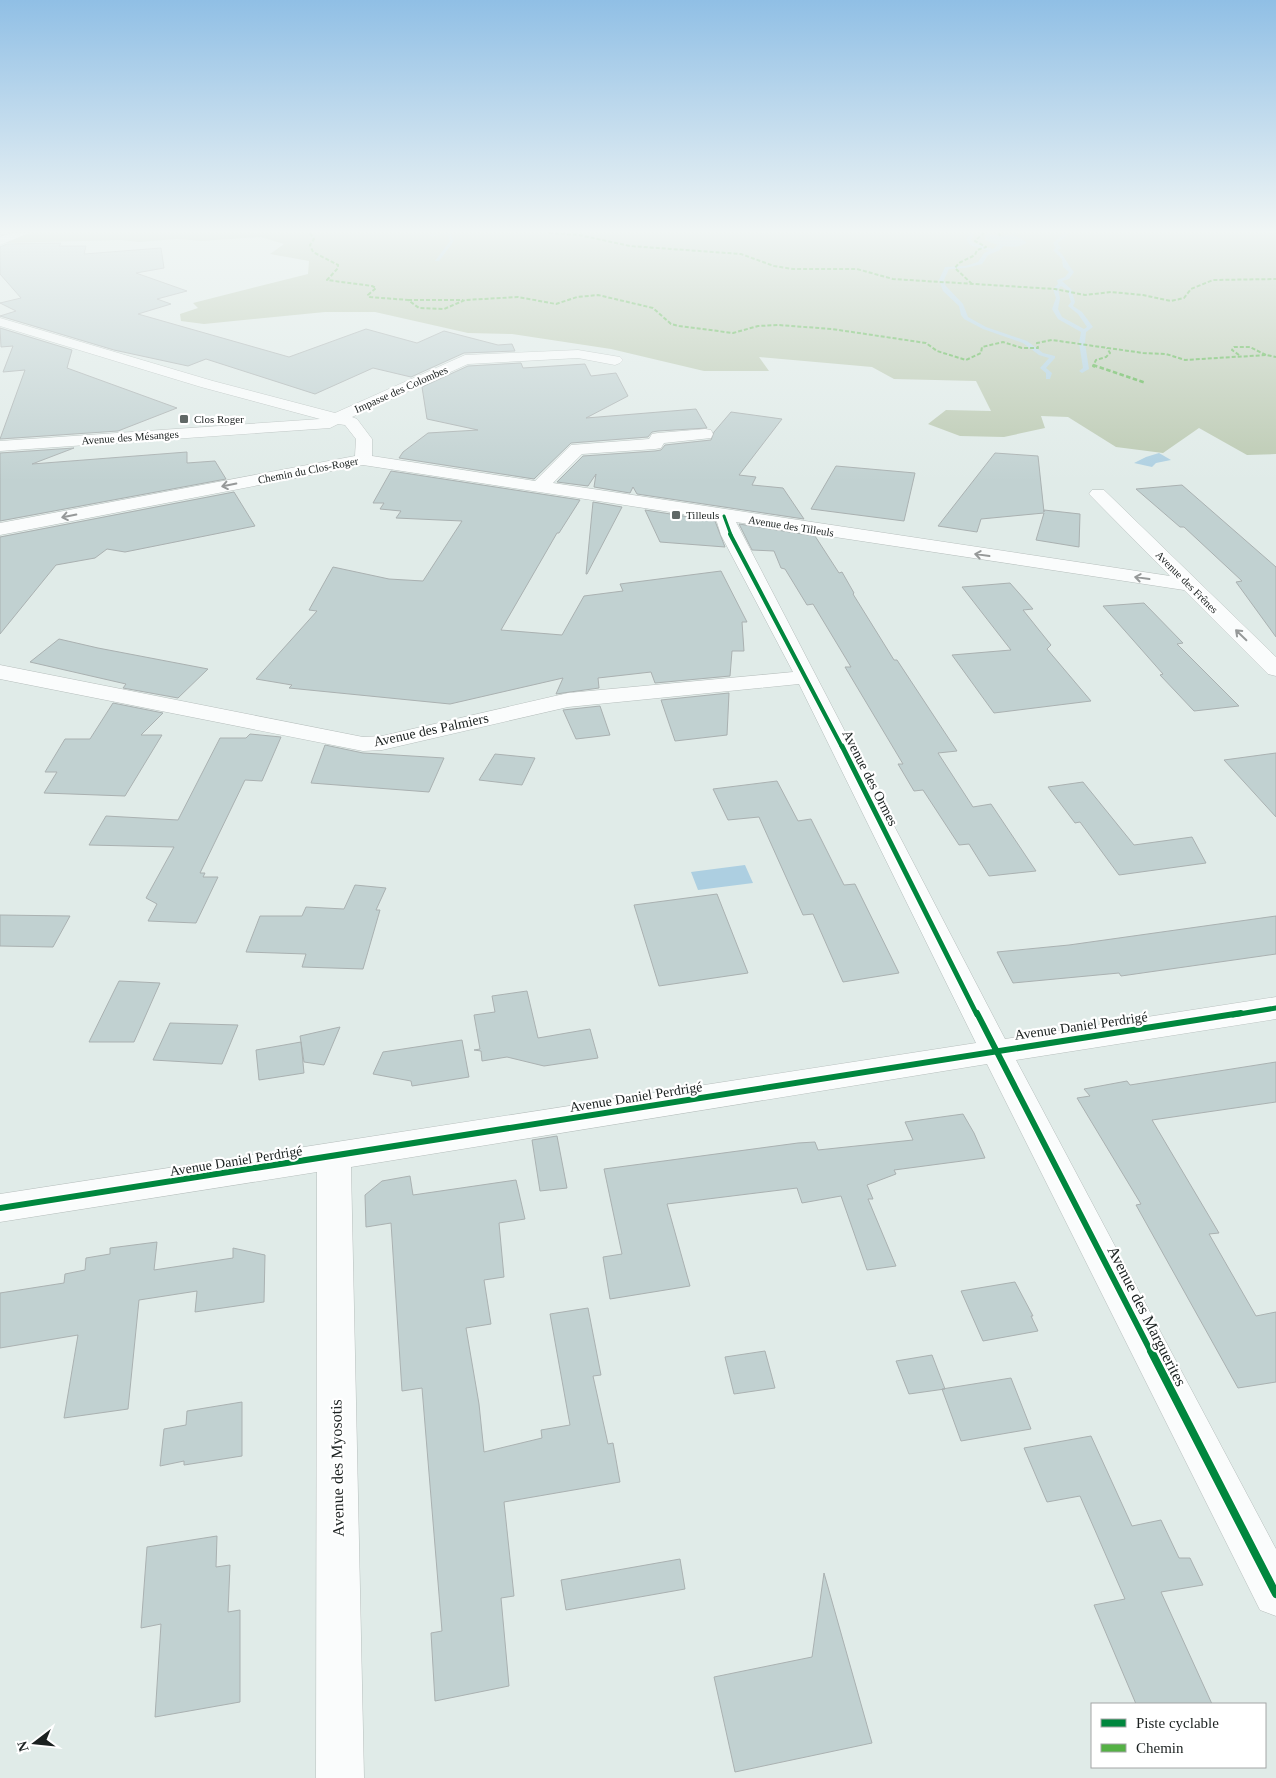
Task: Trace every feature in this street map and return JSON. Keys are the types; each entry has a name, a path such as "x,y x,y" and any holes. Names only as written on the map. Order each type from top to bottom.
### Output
{"street":[{"path":"0,322 207,384 344,420"},
{"path":"0,330 22,328"},
{"name":"Impasse des Colombes","path":"344,420 465,360 578,354 615,360"},
{"name":"Avenue des Mésanges","path":"0,435 318,412"},
{"name":"Avenue des Mésanges","path":"0,446 344,420"},
{"name":"Chemin du Clos-Roger","path":"0,529 363,460 364,439 344,420"},
{"path":"539,487 577,449 655,444 658,438 705,434"},
{"name":"Avenue des Tilleuls","path":"363,460 1191,585"},
{"name":"Avenue des Frênes","path":"1098,494 1276,669"},
{"name":"Avenue des Ormes","path":"724,516 731,535 807,677 995,1050"},
{"name":"Avenue des Palmiers","path":"0,672 363,744 382,743 568,700 807,677"},
{"name":"Avenue Daniel Perdrigé","path":"0,1208 334,1158 995,1050 1276,1008"},
{"name":"Avenue des Marguerites","path":"995,1050 1276,1594"},
{"name":"Avenue des Myosotis","path":"334,1158 340,1778"}],"green space":[{"path":"180,316 285,316 204,324 181,321"},
{"path":"393,316 1276,316 1276,454 1247,455 1199,428 1163,453 1116,447 1068,417 1041,416 1045,428 1004,437 960,436 928,424 946,410 991,411 976,381 894,379 872,367 759,357 769,371 704,371 611,349 512,334 468,333"}],"water":[{"path":"1159,453 1171,460 1156,463 1152,467 1134,463 1146,457"},
{"path":"745,865 753,883 698,890 691,872"}],"building":[{"path":"0,316 145,316 289,357 366,329 417,343 444,331 498,345 512,344 515,351 464,353 411,377 373,368 315,394 206,359 188,366 114,350"},
{"path":"0,328 72,350 67,368 177,408 118,431 0,439 25,370 3,372 13,346 1,347"},
{"path":"521,363 523,368 585,364 591,376 616,373 628,396 586,418 696,409 707,428 658,431 652,432 648,437 571,443 534,479 399,458 403,452 428,433 478,430 427,419 422,387 468,366"},
{"path":"731,412 782,419 739,475 756,477 752,485 783,488 804,519 637,494 633,487 630,493 594,487 596,474 588,486 557,482 583,456 655,451 661,450 665,445 711,440 714,432"},
{"path":"74,448 32,464 187,452 187,463 215,461 226,479 0,521 0,453"},
{"path":"995,453 1038,456 1044,512 1044,510 1080,514 1079,547 1036,540 1044,513 981,519 977,532 938,526"},
{"path":"836,466 915,473 904,521 811,509"},
{"path":"391,471 580,500 559,533 557,533 501,630 562,635 584,596 623,591 620,584 721,571 747,622 742,622 744,651 732,651 730,676 655,683 651,672 598,678 599,688 556,694 563,678 450,704 289,688 292,685 256,679 317,611 309,610 333,567 389,579 423,581 462,521 396,518 401,511 380,509 384,503 373,503"},
{"path":"1182,485 1276,567 1276,637 1236,582 1242,581 1184,527 1180,527 1136,489"},
{"path":"234,492 255,526 125,552 107,549 95,558 56,565 0,634 0,537"},
{"path":"593,502 622,507 586,574"},
{"path":"645,510 715,521 725,547 660,542"},
{"path":"739,524 815,536 839,573 842,572 853,594 894,660 897,660 957,751 938,753 973,807 991,804 1036,871 989,876 969,844 959,845 923,790 914,791 898,764 903,764 845,667 851,667 813,604 807,605 785,569 781,568 774,551 752,550"},
{"path":"1010,583 1033,609 1023,610 1051,645 1047,649 1091,701 994,713 952,655 1011,650 962,587"},
{"path":"1144,603 1183,643 1177,644 1239,706 1194,711 1160,675 1163,674 1103,606"},
{"path":"59,639 208,669 178,698 123,688 126,684 30,662"},
{"path":"729,693 727,735 675,741 661,700"},
{"path":"113,703 163,713 141,735 162,735 125,796 44,793 57,772 45,772 65,739 90,739"},
{"path":"600,706 610,735 576,739 563,710"},
{"path":"250,734 281,737 262,781 245,780 200,873 205,873 203,877 218,877 196,923 148,921 157,904 146,898 174,847 89,845 106,816 178,820 220,738 246,738"},
{"path":"325,745 363,753 444,758 429,792 311,783"},
{"path":"1276,753 1276,817 1224,760"},
{"path":"495,754 535,758 522,785 479,780"},
{"path":"777,781 798,821 811,819 844,885 855,884 899,973 843,982 813,914 803,915 759,817 728,820 713,789"},
{"path":"1083,782 1134,845 1192,837 1206,863 1119,875 1080,822 1075,823 1048,787"},
{"path":"355,885 386,888 376,910 380,910 363,969 302,967 306,954 246,952 260,916 302,916 306,907 344,909"},
{"path":"717,894 748,973 659,986 634,905"},
{"path":"0,915 70,916 53,947 0,946"},
{"path":"1276,916 1276,954 1121,976 1119,973 1013,983 997,952 1069,945"},
{"path":"119,981 160,983 134,1042 89,1042"},
{"path":"527,991 538,1038 590,1029 598,1058 544,1066 507,1057 482,1061 481,1051 474,1050 480,1049 474,1015 495,1012 492,996"},
{"path":"170,1023 238,1025 222,1064 153,1060"},
{"path":"340,1027 324,1065 304,1062 300,1036"},
{"path":"462,1040 469,1077 412,1086 411,1081 373,1074 383,1052"},
{"path":"301,1042 304,1073 259,1080 256,1050"},
{"path":"1276,1062 1276,1102 1152,1120 1219,1233 1209,1234 1256,1316 1276,1312 1276,1382 1238,1388 1136,1205 1141,1204 1077,1098 1090,1096 1084,1089 1127,1081 1130,1085"},
{"path":"963,1114 985,1158 894,1170 896,1174 867,1185 873,1199 868,1199 896,1266 867,1270 841,1196 802,1203 797,1188 667,1204 690,1286 610,1299 603,1257 622,1254 604,1169 798,1143 815,1142 818,1150 913,1140 905,1122"},
{"path":"557,1136 567,1188 540,1191 532,1140"},
{"path":"410,1176 413,1195 516,1180 525,1219 499,1223 504,1277 484,1280 491,1324 466,1328 479,1404 484,1452 542,1438 541,1430 570,1425 550,1314 588,1308 601,1375 593,1376 608,1444 613,1443 620,1482 504,1502 514,1596 501,1598 509,1686 435,1701 431,1633 442,1631 422,1388 402,1391 391,1223 366,1227 365,1195 382,1181"},
{"path":"157,1242 154,1270 233,1258 233,1248 265,1255 264,1302 195,1312 197,1291 139,1300 128,1409 64,1418 78,1335 0,1348 0,1293 64,1283 65,1274 85,1270 86,1258 110,1254 110,1248"},
{"path":"1015,1282 1033,1316 1031,1316 1038,1331 983,1341 961,1291"},
{"path":"765,1351 775,1388 734,1394 725,1357"},
{"path":"932,1355 945,1389 909,1394 896,1361"},
{"path":"1011,1378 1031,1429 961,1441 942,1389"},
{"path":"242,1402 242,1456 184,1465 184,1461 160,1466 164,1429 186,1425 187,1411"},
{"path":"1091,1436 1132,1526 1161,1520 1179,1558 1190,1558 1203,1585 1161,1592 1212,1703 1136,1703 1094,1605 1125,1599 1080,1496 1047,1502 1024,1448"},
{"path":"217,1536 216,1567 230,1565 228,1612 240,1610 240,1702 155,1717 161,1624 141,1628 147,1547"},
{"path":"680,1559 685,1589 566,1610 561,1580"},
{"path":"824,1573 872,1743 735,1772 714,1677 812,1657"}],"waterway":[{"path":"965,316 975,324 1025,342 1041,354 1053,357 1043,368 1049,373 1048,378"},
{"path":"1059,316 1084,331"},
{"path":"1082,316 1090,327 1084,331"},
{"path":"1082,371 1086,369 1082,343 1084,331"}],"marked path":[{"path":"664,316 671,324 679,326 733,333 758,326 778,325 832,329 913,340 926,343 937,351 966,360 981,353 982,347 1003,342 1022,348 1038,348 1037,343 1052,340 1143,353 1166,354 1185,360 1266,355 1276,357"},
{"path":"1239,355 1232,350 1234,347 1250,347 1266,355"},
{"path":"1107,348 1110,353 1106,357 1096,360 1093,366 1146,383"}],"cycle path":[{"path":"724,516 731,535 807,677 995,1050 1276,1594"},
{"path":"0,1208 1276,1008"}],"place":[{"name":"Clos Roger","path":"184,419"},
{"name":"Tilleuls","path":"676,515"}]}
